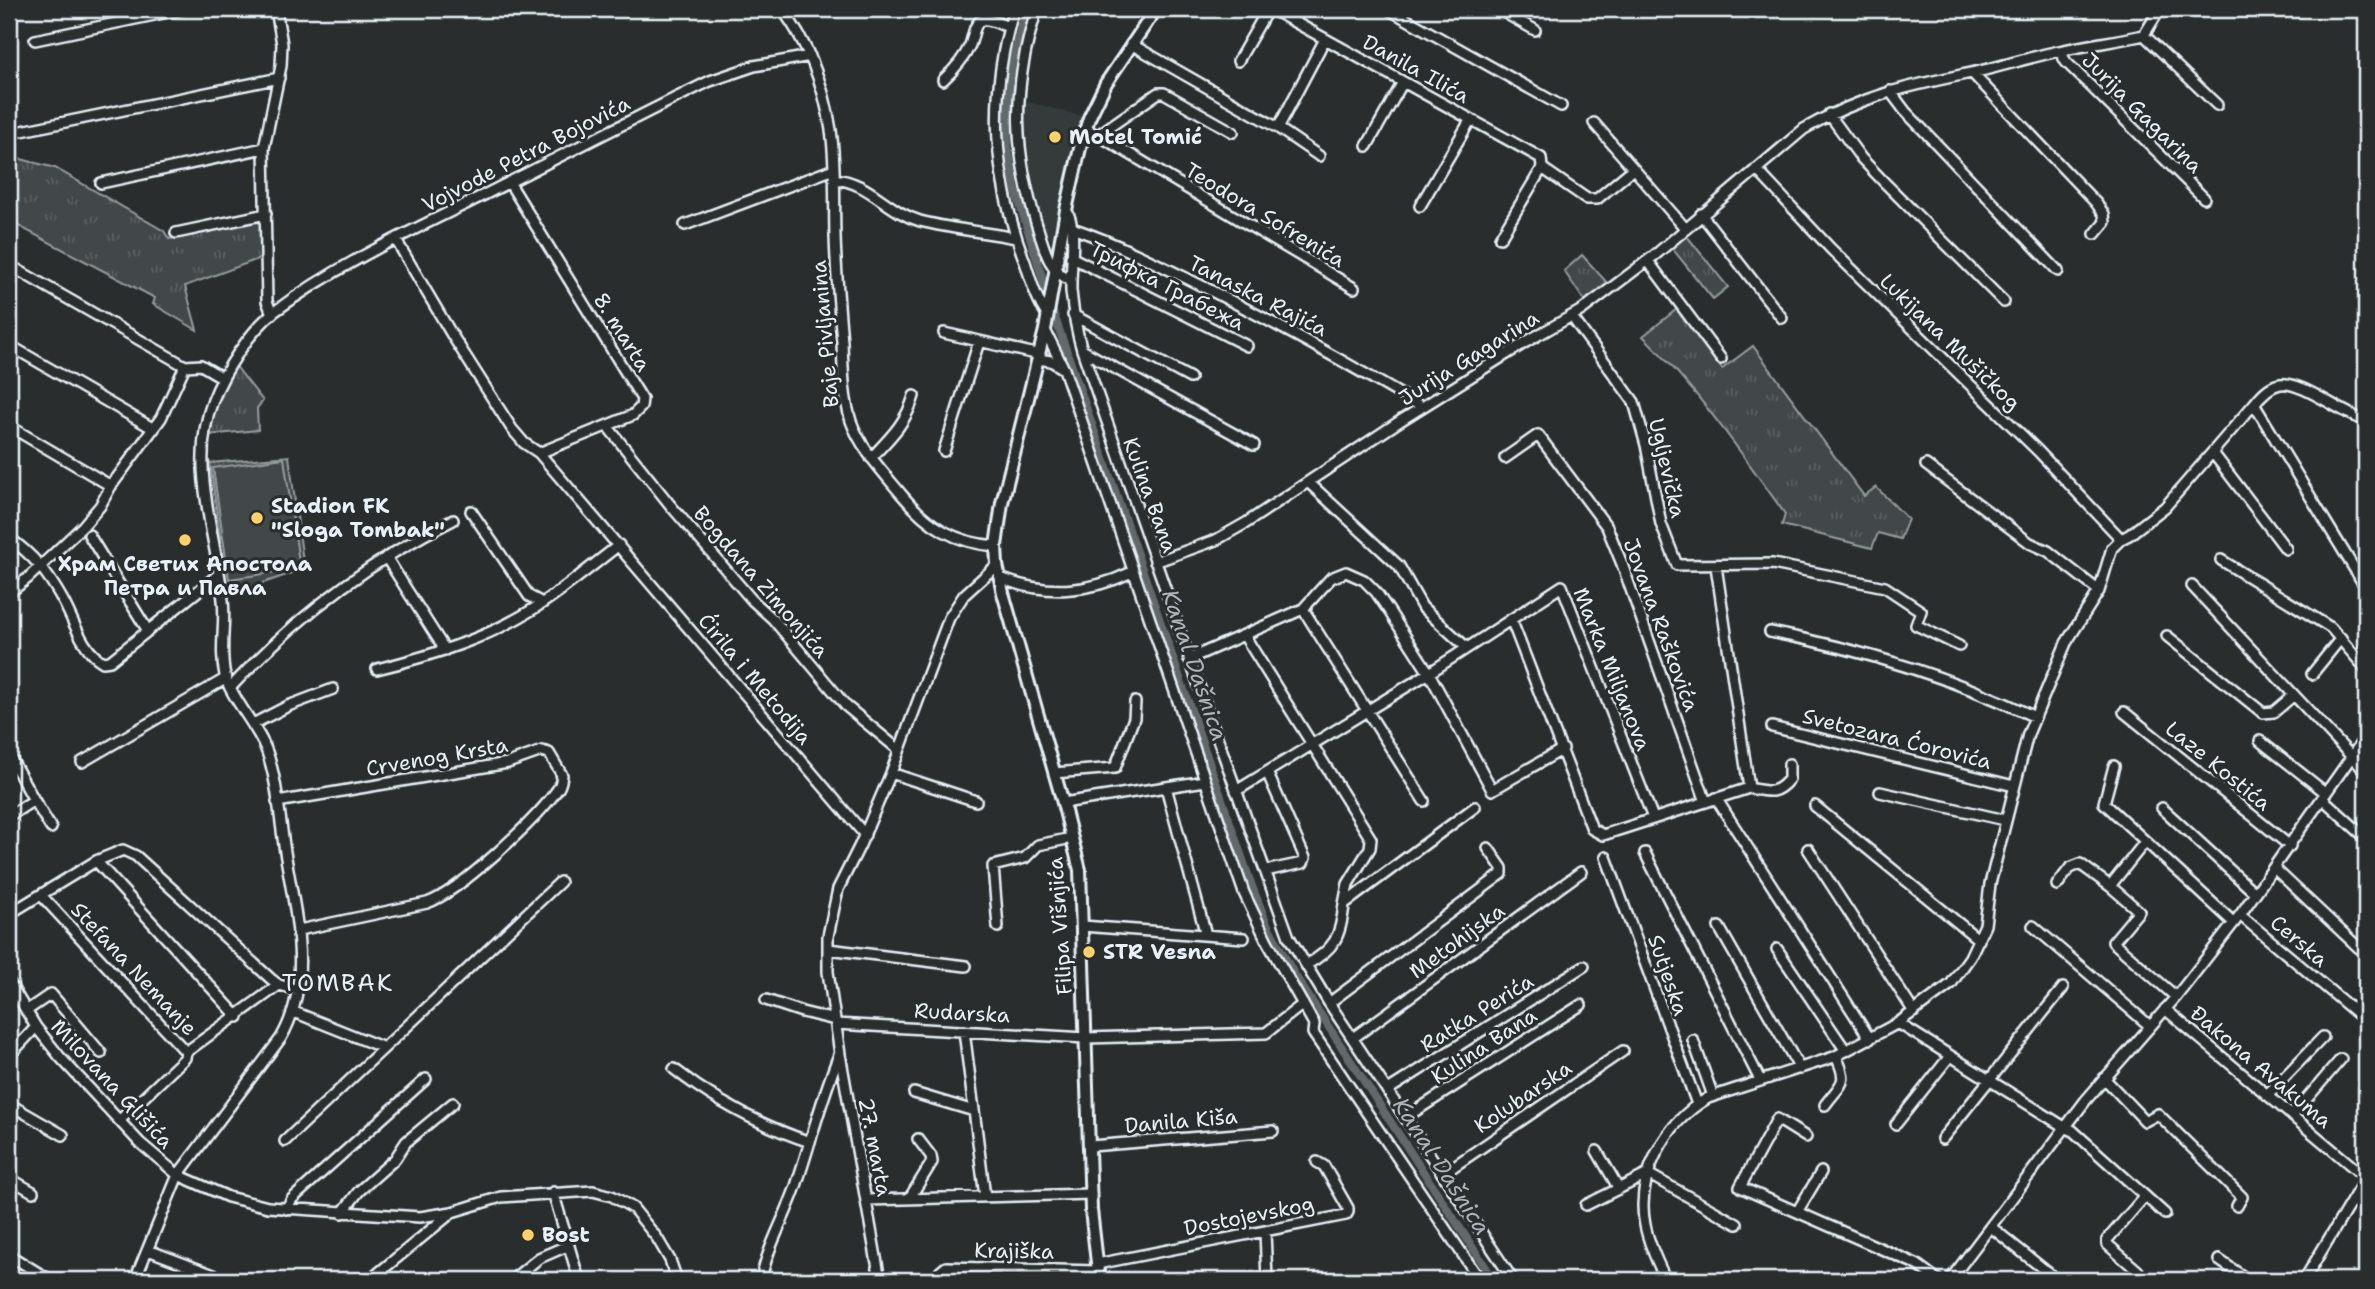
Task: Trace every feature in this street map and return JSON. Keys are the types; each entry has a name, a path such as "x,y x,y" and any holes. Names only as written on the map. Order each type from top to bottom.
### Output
{"main road":[{"name":"Filipa Višnjića","path":"1098,1272 1091,1194 1080,870 1000,578 996,546 1005,488 1048,316 1066,209 1084,129 1107,83 1156,9"}],"street":[{"path":"35,40 183,9"},
{"path":"272,314 267,301 264,148 279,78 282,44 276,9"},
{"name":"Baje Pivljanina","path":"782,9 800,33 828,113 834,169 835,237 846,393 851,420 871,458 909,504 936,528 976,544 996,546"},
{"path":"1014,9 998,83 996,121 1004,195 1037,296 1048,316"},
{"path":"1037,9 1020,82 1018,137 1023,173 1045,248 1057,272 1070,280"},
{"path":"1238,61 1269,9"},
{"name":"Danila Ilića","path":"1269,9 1541,158 1542,168 1587,199 1597,199 1633,169"},
{"path":"1388,9 1561,106"},
{"path":"1498,9 1535,30"},
{"path":"2160,9 2144,35 2217,105"},
{"path":"943,79 956,68 970,45 978,23 982,20 991,21 1009,27"},
{"name":"Jurija Gagarina","path":"1156,562 1216,540 1422,407 1526,342 1572,317 1648,261 1804,129 1829,114 1890,91 2060,51 2144,35"},
{"path":"1278,128 1325,38"},
{"path":"1131,44 1278,128 1320,156"},
{"name":"Jurija Gagarina","path":"2060,51 2066,62 2132,130 2204,198"},
{"name":"Vojvode Petra Bojovića","path":"135,1280 178,1175 281,1038 294,1012 298,990 299,930 267,750 228,683 221,642 223,600 211,532 202,443 213,399 223,378 235,357 272,314 347,264 710,81 754,66 810,56"},
{"path":"1972,73 2096,203 2104,214 2105,222 2095,234"},
{"path":"12,133 279,78"},
{"path":"1367,146 1403,82"},
{"path":"1890,91 1905,111 2058,271"},
{"path":"1098,135 1158,93 1164,93 1233,132"},
{"path":"1829,114 1861,158 2004,302"},
{"name":"Danila Ilića","path":"1420,206 1471,119"},
{"path":"1594,123 1685,228"},
{"name":"Teodora Sofrenića","path":"1084,129 1354,288"},
{"path":"101,183 264,148"},
{"path":"1500,238 1542,168"},
{"path":"685,225 834,169"},
{"name":"Lukijana Mušičkog","path":"1756,169 1831,248 2038,451 2121,539"},
{"path":"834,179 865,187 897,212 920,221 1016,238"},
{"name":"8. marta","path":"509,182 642,403 638,411 608,427 539,453"},
{"name":"Kulina Bana","path":"1066,209 1072,220 1070,280 1073,315 1082,350 1289,937 1329,1003 1513,1280"},
{"path":"176,233 266,214"},
{"path":"1702,214 1782,318"},
{"name":"Tanaska Rajića","path":"1072,228 1135,253 1214,292 1336,356 1422,407"},
{"name":"Ćirila i Metodija","path":"396,240 512,429 524,443 539,453 619,545 865,835"},
{"name":"Трифка Грабежа","path":"1071,257 1247,346"},
{"path":"1648,261 1721,359"},
{"path":"9,265 185,366 201,365 223,378"},
{"path":"1073,315 1190,378"},
{"name":"Ugljevička","path":"1572,317 1634,402 1646,445 1661,524 1677,565 1773,564 1885,587 1921,611 1916,625 1959,646"},
{"path":"1045,330 1064,369 1244,892 1267,941 1314,1024 1313,1033 1480,1280"},
{"path":"944,333 1039,357 1064,369"},
{"path":"944,451 979,342"},
{"path":"9,345 153,429"},
{"path":"1082,350 1254,445"},
{"path":"9,593 83,526 100,506 111,486 161,418 185,366"},
{"name":"Svetozara Ćorovića","path":"1666,1280 1652,1253 1644,1224 1643,1194 1648,1174 1664,1140 1697,1104 1713,1096 1836,1056 1870,1039 1898,1023 1951,984 1964,967 1985,925 1990,884 2005,820 2035,717 2066,643 2098,591 2112,548 2165,506 2270,388 2285,383 2304,389 2366,421"},
{"path":"871,458 897,431 910,412 914,396"},
{"path":"2254,404 2366,588"},
{"path":"9,426 111,486"},
{"name":"Bogdana Zimonjića","path":"608,427 671,506 752,600 773,619 846,706 900,750"},
{"name":"Jovana Raškovića","path":"1505,458 1538,435 1607,527 1706,802"},
{"path":"2213,453 2286,549"},
{"path":"1926,465 2029,543 2049,551 2098,591"},
{"path":"1308,482 1399,566 1422,607 1467,648"},
{"path":"471,510 529,596 542,603"},
{"path":"82,762 228,683 254,663 303,617 386,557 453,520"},
{"path":"89,535 148,631"},
{"path":"9,538 41,565 96,658 103,662 110,661 218,575"},
{"path":"377,669 445,650 495,629 542,603 619,545"},
{"path":"386,557 445,650"},
{"path":"2221,560 2331,628 2366,669"},
{"name":"27. marta","path":"880,1280 839,1054 828,972 829,924 838,890 891,773 949,618 964,595 997,565"},
{"path":"1716,566 1749,788"},
{"path":"1000,578 1038,590 1067,591 1096,587 1132,572"},
{"path":"1189,659 1303,609 1331,578 1339,573 1353,574 1376,592 1429,673 1492,790 1563,749"},
{"name":"Marka Miljanova","path":"1236,791 1429,673 1562,586 1653,818"},
{"path":"2192,586 2366,772"},
{"path":"1303,609 1424,801"},
{"path":"1511,620 1592,830 1603,835 1749,788 1767,791 1781,789 1789,779 1789,764"},
{"path":"1770,632 1838,646 1932,673 2035,717"},
{"path":"1244,635 1371,839 1370,848 1348,884 1339,936 1324,953 1306,965"},
{"path":"2167,636 2263,713 2274,712 2294,695"},
{"path":"2312,674 2341,638"},
{"path":"253,724 288,706 333,689"},
{"path":"1054,773 1115,768 1134,718 1135,702"},
{"name":"Laze Kostića","path":"2124,712 2290,846"},
{"name":"Svetozara Ćorovića","path":"1772,727 2014,786"},
{"path":"1950,1280 2104,1078 2176,996 2237,919 2366,736"},
{"path":"2260,741 2324,796 2366,838"},
{"name":"Crvenog Krsta","path":"277,802 508,763 542,751 549,753 562,775 557,790 539,812 446,894 427,903 299,930"},
{"path":"9,755 51,828"},
{"path":"2114,766 2104,803 2145,842 2237,919"},
{"path":"1265,871 1305,861 1267,772"},
{"path":"891,773 976,801"},
{"path":"1063,803 1205,781"},
{"path":"1166,787 1206,935"},
{"path":"1880,792 2005,820"},
{"path":"1716,798 1870,1039"},
{"path":"9,816 34,800"},
{"path":"1815,806 1979,940"},
{"path":"1344,904 1475,807"},
{"path":"2162,807 2255,893"},
{"path":"998,926 993,866 1025,858 1038,845 1072,838"},
{"path":"2110,887 2145,842"},
{"path":"1329,1003 1502,874 1502,868 1488,848"},
{"path":"1808,849 1914,1012"},
{"name":"Stefana Nemanje","path":"9,914 96,861 123,850 136,856 279,985 298,990"},
{"path":"1645,853 1760,1080"},
{"name":"Sutjeska","path":"1606,858 1697,1104"},
{"name":"Stefana Nemanje","path":"96,861 238,1017"},
{"path":"2057,884 2070,868 2080,864 2139,911 2113,942 2176,996"},
{"path":"2274,869 2359,948"},
{"name":"Metohijska","path":"1353,1038 1581,872"},
{"path":"285,1141 560,882"},
{"name":"Stefana Nemanje","path":"41,895 187,1052 279,985"},
{"name":"Cerska","path":"2237,919 2366,1021"},
{"path":"1082,926 1244,938"},
{"path":"2033,926 2150,1026"},
{"path":"1719,927 1800,1069"},
{"path":"828,948 966,966"},
{"path":"1777,949 1846,1051"},
{"name":"Ratka Perića","path":"1388,1090 1584,966"},
{"name":"Milovana Glišića","path":"9,982 36,1027 60,1057 140,1143 178,1175 229,1197 286,1209 420,1217 452,1212 501,1198 593,1191 611,1196 633,1208 662,1245 677,1280"},
{"path":"1942,1139 2063,988"},
{"name":"Milovana Glišića","path":"26,1011 51,994 101,1053"},
{"path":"766,1000 835,1022"},
{"name":"Rudarska","path":"835,1022 1086,1038 1266,1033 1303,1004"},
{"name":"Kulina Bana","path":"1406,1117 1581,1005"},
{"name":"Đakona Avakuma","path":"2165,1009 2366,1177"},
{"path":"294,1012 384,1048"},
{"path":"1898,1023 2077,1134 2165,1214"},
{"path":"9,1056 36,1027"},
{"path":"964,1031 985,1197"},
{"path":"2267,1095 2323,1037"},
{"path":"1693,1040 1713,1096"},
{"name":"Kolubarska","path":"1444,1173 1623,1051"},
{"path":"120,1120 185,1058 187,1052"},
{"path":"761,1280 766,1255 794,1190 839,1054"},
{"path":"1825,1105 1844,1080 1844,1073 1836,1056"},
{"path":"1896,1124 1950,1056"},
{"path":"2292,1116 2342,1059"},
{"path":"674,1069 738,1113 810,1142"},
{"path":"2104,1078 2145,1121 2158,1114 2242,1197 2237,1206"},
{"path":"286,1209 292,1199 426,1079"},
{"path":"914,1093 974,1111"},
{"path":"342,1213 359,1191 394,1159 406,1142 453,1103"},
{"path":"9,1104 63,1135"},
{"path":"1806,1138 1777,1119 1740,1187 1916,1265 1938,1280"},
{"name":"Danila Kiša","path":"1091,1146 1273,1131"},
{"path":"909,1199 932,1162 931,1156 918,1139"},
{"path":"1597,1152 1619,1189"},
{"name":"Dostojevskog","path":"1098,1272 1347,1214 1348,1208 1324,1166 1317,1162"},
{"path":"1797,1212 1821,1172"},
{"path":"1586,1205 1648,1174 1737,1224"},
{"path":"2304,1280 2366,1177"},
{"path":"9,1178 33,1192"},
{"path":"553,1192 579,1280"},
{"path":"867,1200 1091,1194"},
{"path":"2138,1271 2107,1244 2107,1240 2145,1196"},
{"path":"370,1280 452,1212"},
{"path":"1991,1227 2057,1280"},
{"path":"1265,1231 1267,1280"},
{"path":"512,1280 539,1258 569,1245"},
{"path":"148,1250 227,1280"},
{"path":"9,1255 38,1278 50,1280"},
{"path":"2218,1260 2248,1280"},
{"name":"Krajiška","path":"938,1280 940,1272 946,1267 1098,1272"}],"shaded area":[{"path":"1024,101 1082,116 1055,240 1052,242 1045,230 1030,175 1024,129"}],"green space":[{"path":"9,158 55,168 164,231 169,239 257,220 260,222 261,258 185,286 197,330 153,304 155,298 9,221"},
{"path":"1686,235 1728,287 1713,299 1671,247"},
{"path":"1582,255 1610,286 1586,303 1564,271"},
{"path":"1677,309 1722,369 1753,346 1864,496 1876,487 1908,519 1900,539 1878,533 1872,548 1782,525 1785,514 1735,444 1682,377 1643,336"},
{"path":"235,365 263,401 257,408 258,430 207,435 216,405"},
{"name":"Stadion FK \"Sloga Tombak\"","path":"289,456 304,569 228,595 210,463"},
{"name":"Stadion FK \"Sloga Tombak\"","path":"284,458 300,569 229,579 213,468"}],"waterway":[{"name":"Kanal Dašnica","path":"1026,9 1012,62 1007,112 1008,149 1015,188 1052,309 1253,889 1268,926 1294,974 1494,1280"}],"place":[{"name":"Motel Tomić","path":"1055,137"},
{"name":"Stadion FK \"Sloga Tombak\"","path":"257,518"},
{"name":"Храм Светих Апостола Петра и Павла","path":"185,540"},
{"name":"STR Vesna","path":"1089,952"},
{"name":"Bost","path":"528,1235"}],"district":[{"name":"TOMBAK","path":"338,983"}]}
